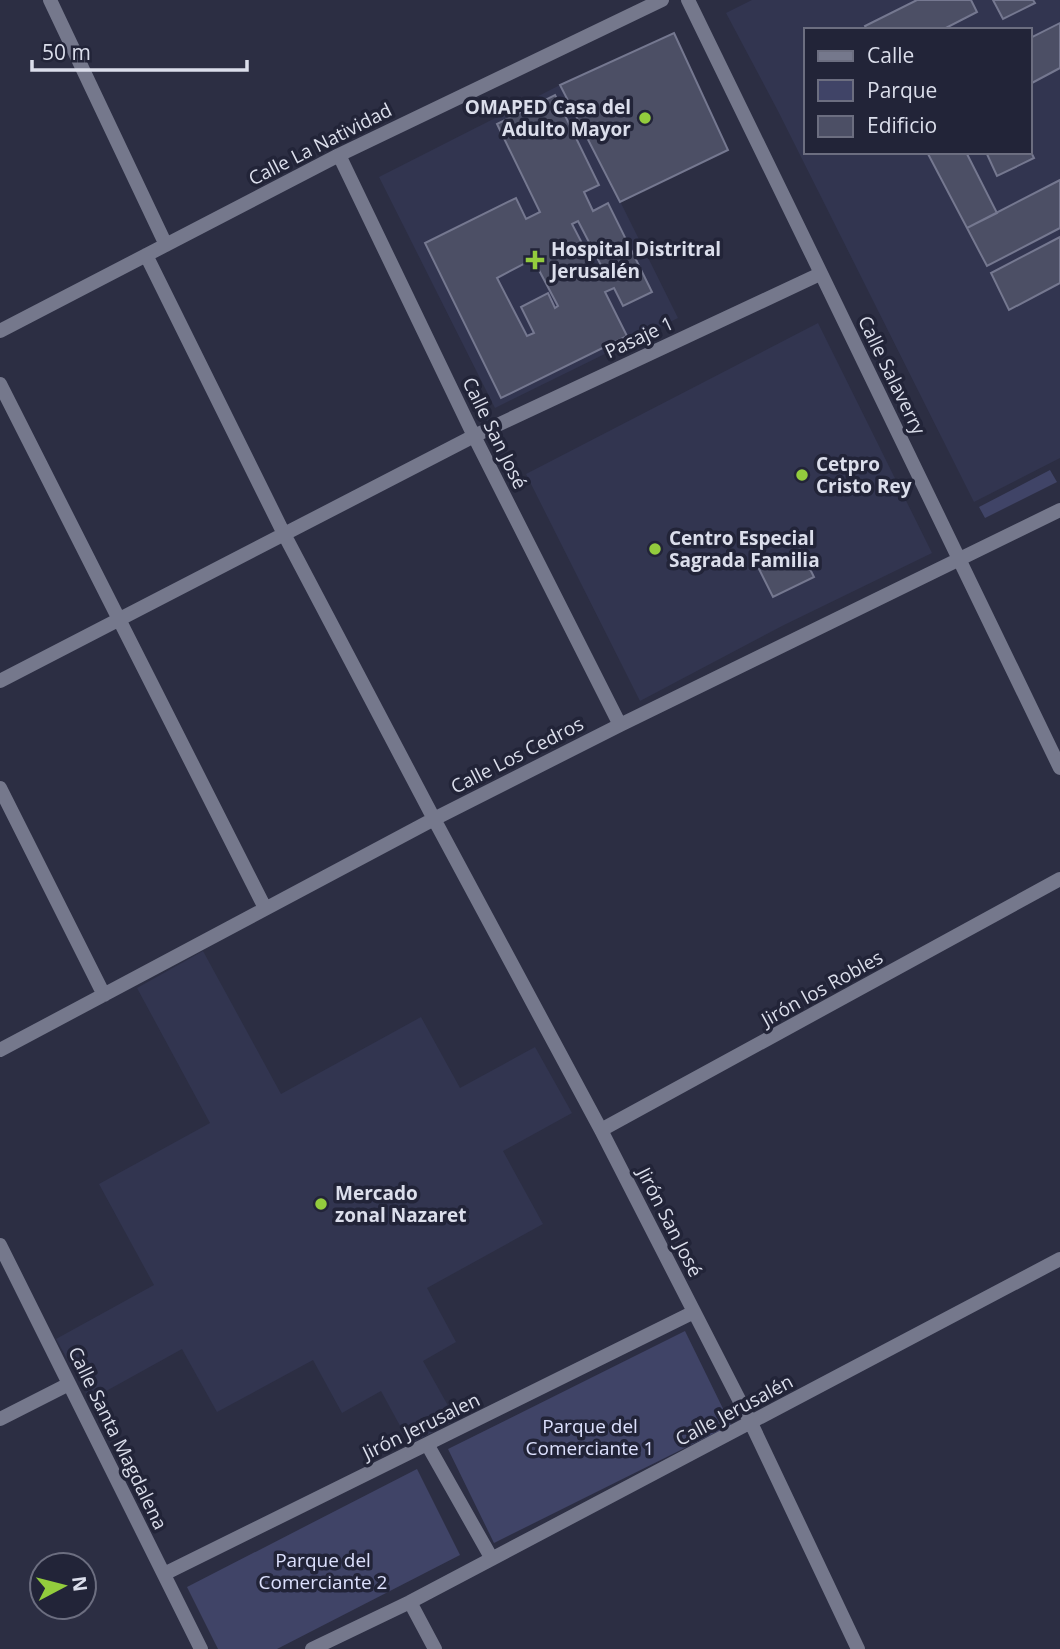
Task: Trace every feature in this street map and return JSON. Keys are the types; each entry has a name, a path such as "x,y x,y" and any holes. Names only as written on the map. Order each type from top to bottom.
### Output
{"street":[{"path":"50,0 166,245"},
{"name":"Calle La Natividad","path":"0,331 339,155 662,0"},
{"name":"Calle Salaverry","path":"688,0 1060,768"},
{"name":"Calle San José","path":"339,155 474,436 620,725"},
{"name":"Jirón San José","path":"146,255 284,534 601,1130 751,1423 858,1649"},
{"name":"Pasaje 1","path":"0,681 474,436 820,274"},
{"path":"0,384 265,908"},
{"name":"Calle Los Cedros","path":"0,1050 434,819 1060,510"},
{"path":"0,788 104,995"},
{"name":"Jirón los Robles","path":"601,1130 1060,879"},
{"name":"Calle Santa Magdalena","path":"0,1245 201,1649"},
{"name":"Calle Jerusalén","path":"313,1649 410,1602 1060,1259"},
{"name":"Jirón Jerusalen","path":"164,1574 694,1312"},
{"path":"0,1419 69,1384"},
{"path":"428,1444 492,1559"},
{"path":"410,1602 435,1649"}],"shaded area":[{"path":"752,0 1060,0 1060,458 974,502 726,13"},
{"name":"Hospital Distritral Jerusalén","path":"560,85 678,318 495,408 379,177"},
{"path":"818,323 932,553 784,625 640,701 526,474"},
{"name":"Mercado zonal Nazaret","path":"203,951 281,1094 421,1017 460,1088 535,1047 572,1113 503,1151 543,1224 427,1288 456,1342 423,1361 456,1420 410,1444 381,1391 342,1413 313,1360 217,1412 182,1349 90,1400 56,1339 154,1285 99,1184 210,1123 137,988"}],"green space":[{"path":"1050,470 1057,482 985,518 979,507"},
{"name":"Parque del Comerciante 1","path":"685,1331 731,1425 494,1543 448,1449"},
{"name":"Parque del Comerciante 2","path":"417,1469 460,1555 277,1649 218,1649 187,1587"}],"building":[{"path":"917,0 971,0 977,12 946,28 865,26"},
{"path":"993,0 1033,0 1035,3 1003,19"},
{"path":"1060,23 1060,68 1032,83 1032,37"},
{"name":"OMAPED Casa del Adulto Mayor","path":"674,33 728,150 620,202 560,85"},
{"name":"Hospital Distritral Jerusalén","path":"555,95 599,185 584,192 593,211 608,203 652,292 623,306 614,288 605,292 627,336 501,398 425,243 516,198 526,219 540,212 497,124","holes":["578,221 605,273 599,276 572,224","533,259 558,306 555,308 548,293 521,307 534,333 527,336 497,278"]},
{"path":"928,154 967,154 997,213 967,228"},
{"path":"987,154 1032,154 1034,158 997,176"},
{"path":"1060,180 1060,228 987,266 967,228"},
{"path":"1060,237 1060,283 1009,310 991,273"},
{"path":"800,549 814,577 773,597 759,569"}],"place":[{"name":"OMAPED Casa del Adulto Mayor","path":"645,118"},
{"name":"Hospital Distritral Jerusalén","path":"535,260"},
{"name":"Cetpro Cristo Rey","path":"802,475"},
{"name":"Centro Especial Sagrada Familia","path":"655,549"},
{"name":"Mercado zonal Nazaret","path":"321,1204"}]}
